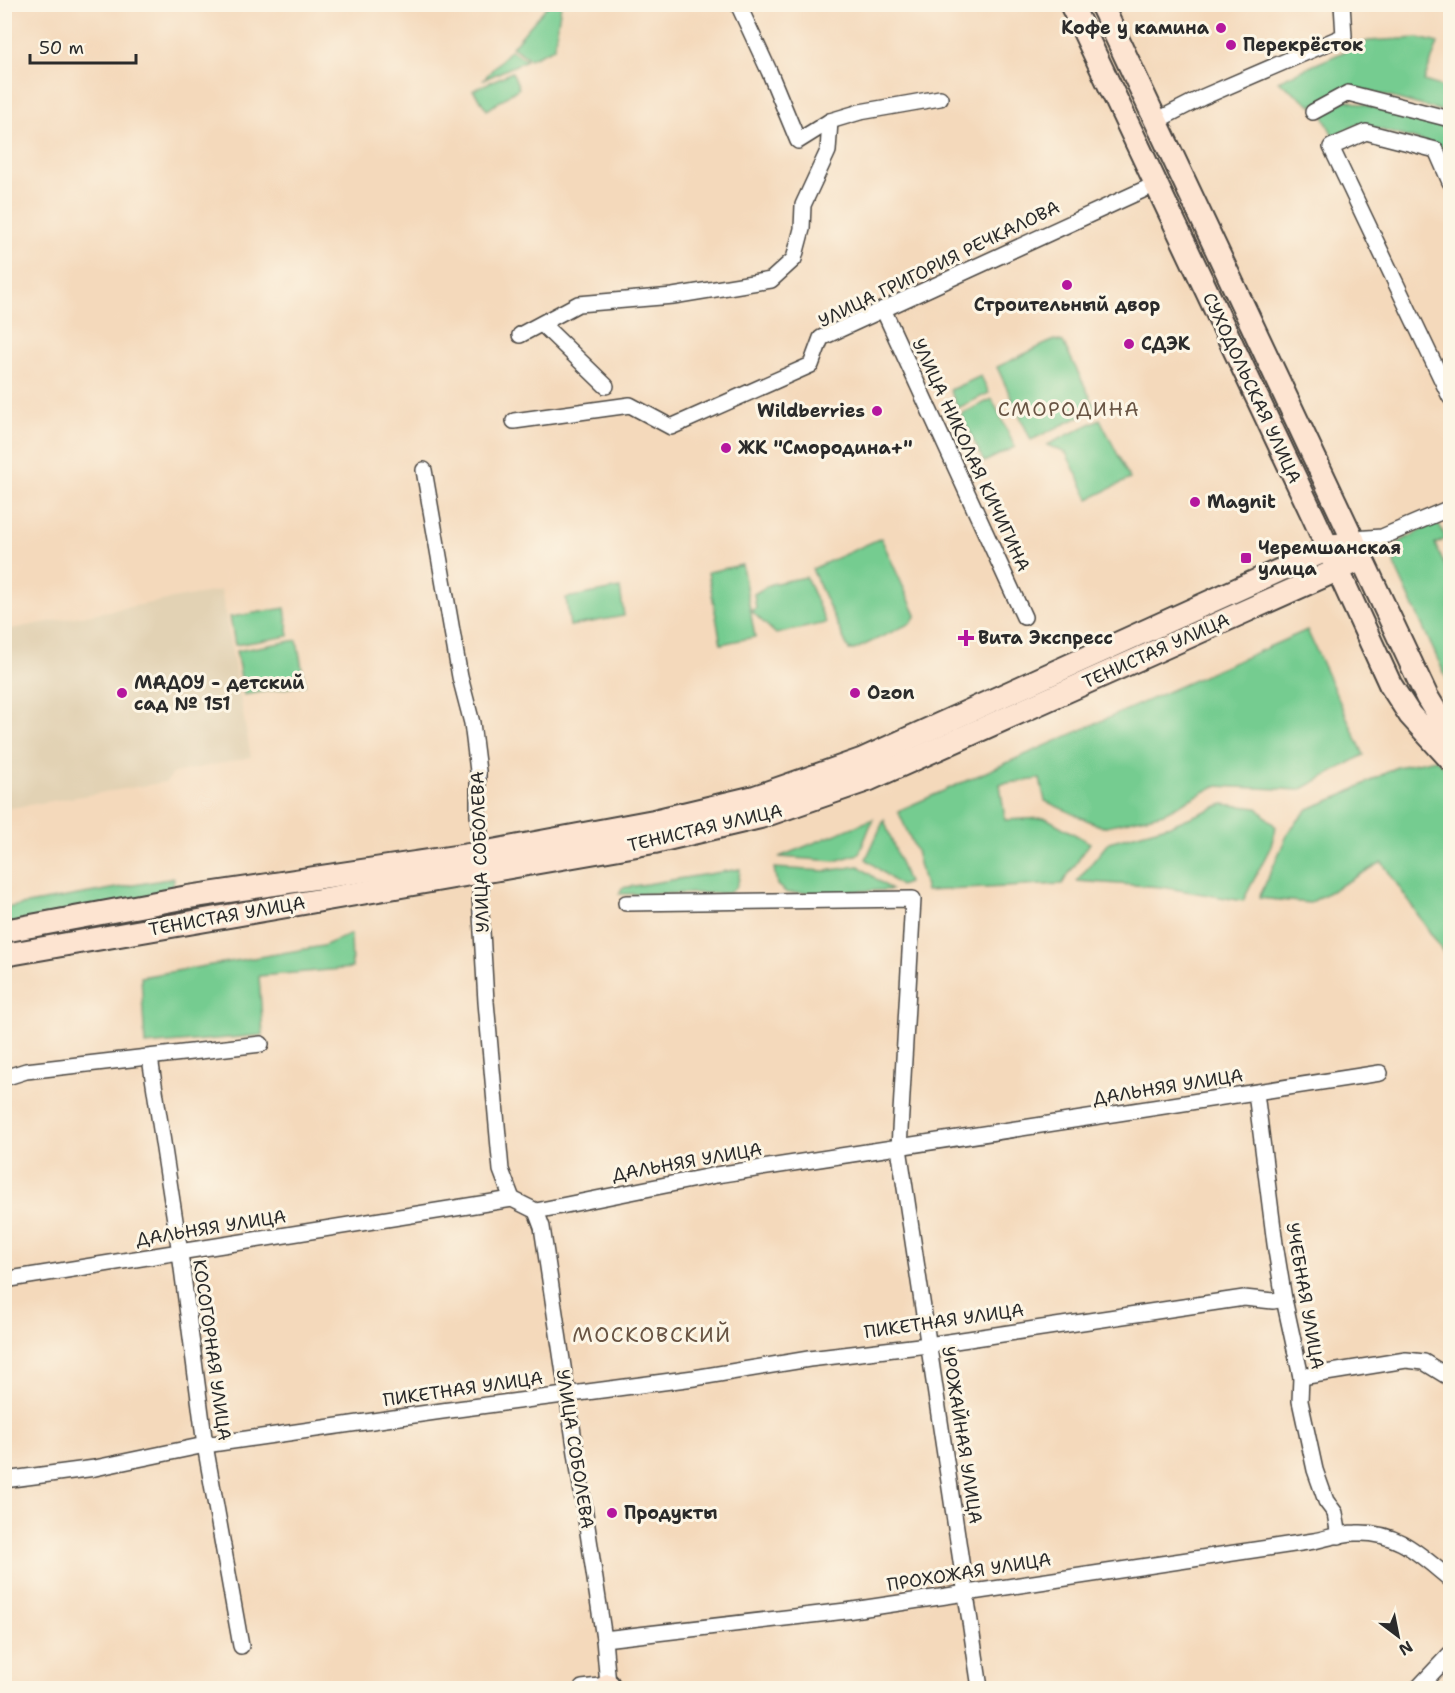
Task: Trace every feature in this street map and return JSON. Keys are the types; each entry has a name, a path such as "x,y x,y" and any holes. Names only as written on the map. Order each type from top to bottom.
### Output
{"main road":[{"name":"СУХОДОЛЬСКАЯ УЛИЦА","path":"1071,4 1386,677 1399,700 1450,759"},
{"name":"СУХОДОЛЬСКАЯ УЛИЦА","path":"1101,4 1427,697 1450,735"},
{"name":"ТЕНИСТАЯ УЛИЦА","path":"4,956 483,862 755,797 861,760 1278,571 1333,560 1358,549"},
{"name":"ТЕНИСТАЯ УЛИЦА","path":"4,931 188,897 483,862"}],"street":[{"path":"738,4 798,141 830,121 860,112 940,98"},
{"path":"1156,121 1203,97 1344,36 1342,4"},
{"path":"1312,112 1348,93 1450,119"},
{"path":"520,335 578,304 673,296 771,280 794,259 802,229 803,205 828,151 830,121"},
{"path":"1450,182 1436,150 1366,132 1331,147 1450,397"},
{"name":"УЛИЦА ГРИГОРИЯ РЕЧКАЛОВА","path":"514,421 630,405 670,427 811,365 821,338 1156,184"},
{"name":"УЛИЦА НИКОЛАЯ КИЧИГИНА","path":"883,309 1024,617"},
{"path":"542,324 606,387"},
{"name":"УЛИЦА СОБОЛЕВА","path":"424,470 460,677 472,723 478,771 478,815 483,862 480,896 486,1002 501,1170 512,1199"},
{"path":"1358,549 1450,508"},
{"name":"УРОЖАЙНАЯ УЛИЦА","path":"626,903 913,899 899,1148 980,1689"},
{"path":"4,1078 26,1071 261,1044"},
{"name":"КОСОГОРНАЯ УЛИЦА","path":"150,1058 180,1253 205,1445 241,1646"},
{"name":"ДАЛЬНЯЯ УЛИЦА","path":"536,1211 716,1175 1256,1094 1380,1073"},
{"name":"УЧЕБНАЯ УЛИЦА","path":"1256,1094 1284,1299 1301,1377 1300,1401 1314,1470 1326,1501 1335,1513 1339,1536"},
{"path":"512,1199 536,1211"},
{"name":"ДАЛЬНЯЯ УЛИЦА","path":"4,1280 512,1199"},
{"name":"УЛИЦА СОБОЛЕВА","path":"536,1211 542,1227 604,1639 608,1687"},
{"name":"ПИКЕТНАЯ УЛИЦА","path":"4,1480 95,1468 205,1445 694,1378 809,1359 928,1345 1244,1298 1273,1301 1284,1299"},
{"path":"1301,1377 1406,1360 1424,1362 1450,1378"},
{"name":"ПРОХОЖАЯ УЛИЦА","path":"604,1639 846,1611 1355,1533 1384,1534 1406,1544 1450,1580"},
{"path":"1418,1689 1450,1654"},
{"path":"582,1689 608,1687"}],"shaded area":[{"name":"МАДОУ - детский сад № 151","path":"221,590 251,757 174,773 166,782 5,809 5,630"}],"green space":[{"path":"548,5 561,5 554,48 530,59 512,47"},
{"path":"1419,38 1438,43 1424,81 1450,89 1450,113 1349,86 1313,106 1278,81 1368,41"},
{"path":"510,50 527,60 483,80"},
{"path":"512,72 519,88 487,110 473,90"},
{"path":"1346,100 1450,128 1450,166 1441,146 1359,124 1333,136 1322,113"},
{"path":"1054,340 1063,342 1096,409 1031,440 997,367"},
{"path":"981,376 989,393 958,408 950,390"},
{"path":"992,399 1015,447 984,462 961,414"},
{"path":"1100,419 1130,479 1089,499 1066,453 1047,445"},
{"path":"1433,524 1440,526 1446,539 1435,544 1450,577 1450,686 1394,564 1399,542"},
{"path":"881,538 916,615 911,623 854,650 849,650 812,569"},
{"path":"742,565 755,637 721,644 708,572"},
{"path":"806,577 826,623 776,634 751,611 756,608 754,594 771,584"},
{"path":"620,588 624,616 570,626 566,598"},
{"path":"285,608 289,636 235,645 230,617"},
{"path":"1307,630 1364,755 1300,790 1215,786 1164,813 1102,827 1045,801 1040,779 1000,784 1005,820 1046,818 1090,843 1062,884 926,891 916,851 898,811"},
{"path":"297,640 305,685 244,695 236,651"},
{"path":"1436,759 1450,773 1450,962 1382,862 1310,903 1259,898 1289,831 1308,809 1343,795 1397,767"},
{"path":"1223,804 1257,808 1276,827 1271,846 1243,901 1162,887 1077,881 1109,842 1174,824"},
{"path":"873,819 859,854 835,861 779,857"},
{"path":"884,820 908,883 900,886 866,859"},
{"path":"859,866 891,890 787,893 777,885 774,868 826,871"},
{"path":"740,869 736,886 728,893 619,894 622,888"},
{"path":"174,878 172,894 5,925 5,908"},
{"path":"351,934 352,968 259,976 263,1035 145,1045 141,977 323,946"}],"place":[{"name":"Кофе у камина","path":"1221,28"},
{"name":"Перекрёсток","path":"1231,45"},
{"name":"Строительный двор","path":"1067,285"},
{"name":"СДЭК","path":"1129,344"},
{"name":"Wildberries","path":"877,411"},
{"name":"ЖК \"Смородина+\"","path":"726,448"},
{"name":"Magnit","path":"1195,502"},
{"name":"Черемшанская улица","path":"1246,558"},
{"name":"Вита Экспресс","path":"966,638"},
{"name":"МАДОУ - детский сад № 151","path":"122,693"},
{"name":"Ozon","path":"855,693"},
{"name":"Продукты","path":"612,1513"}],"district":[{"name":"СМОРОДИНА","path":"1069,409"},
{"name":"МОСКОВСКИЙ","path":"652,1335"}]}
